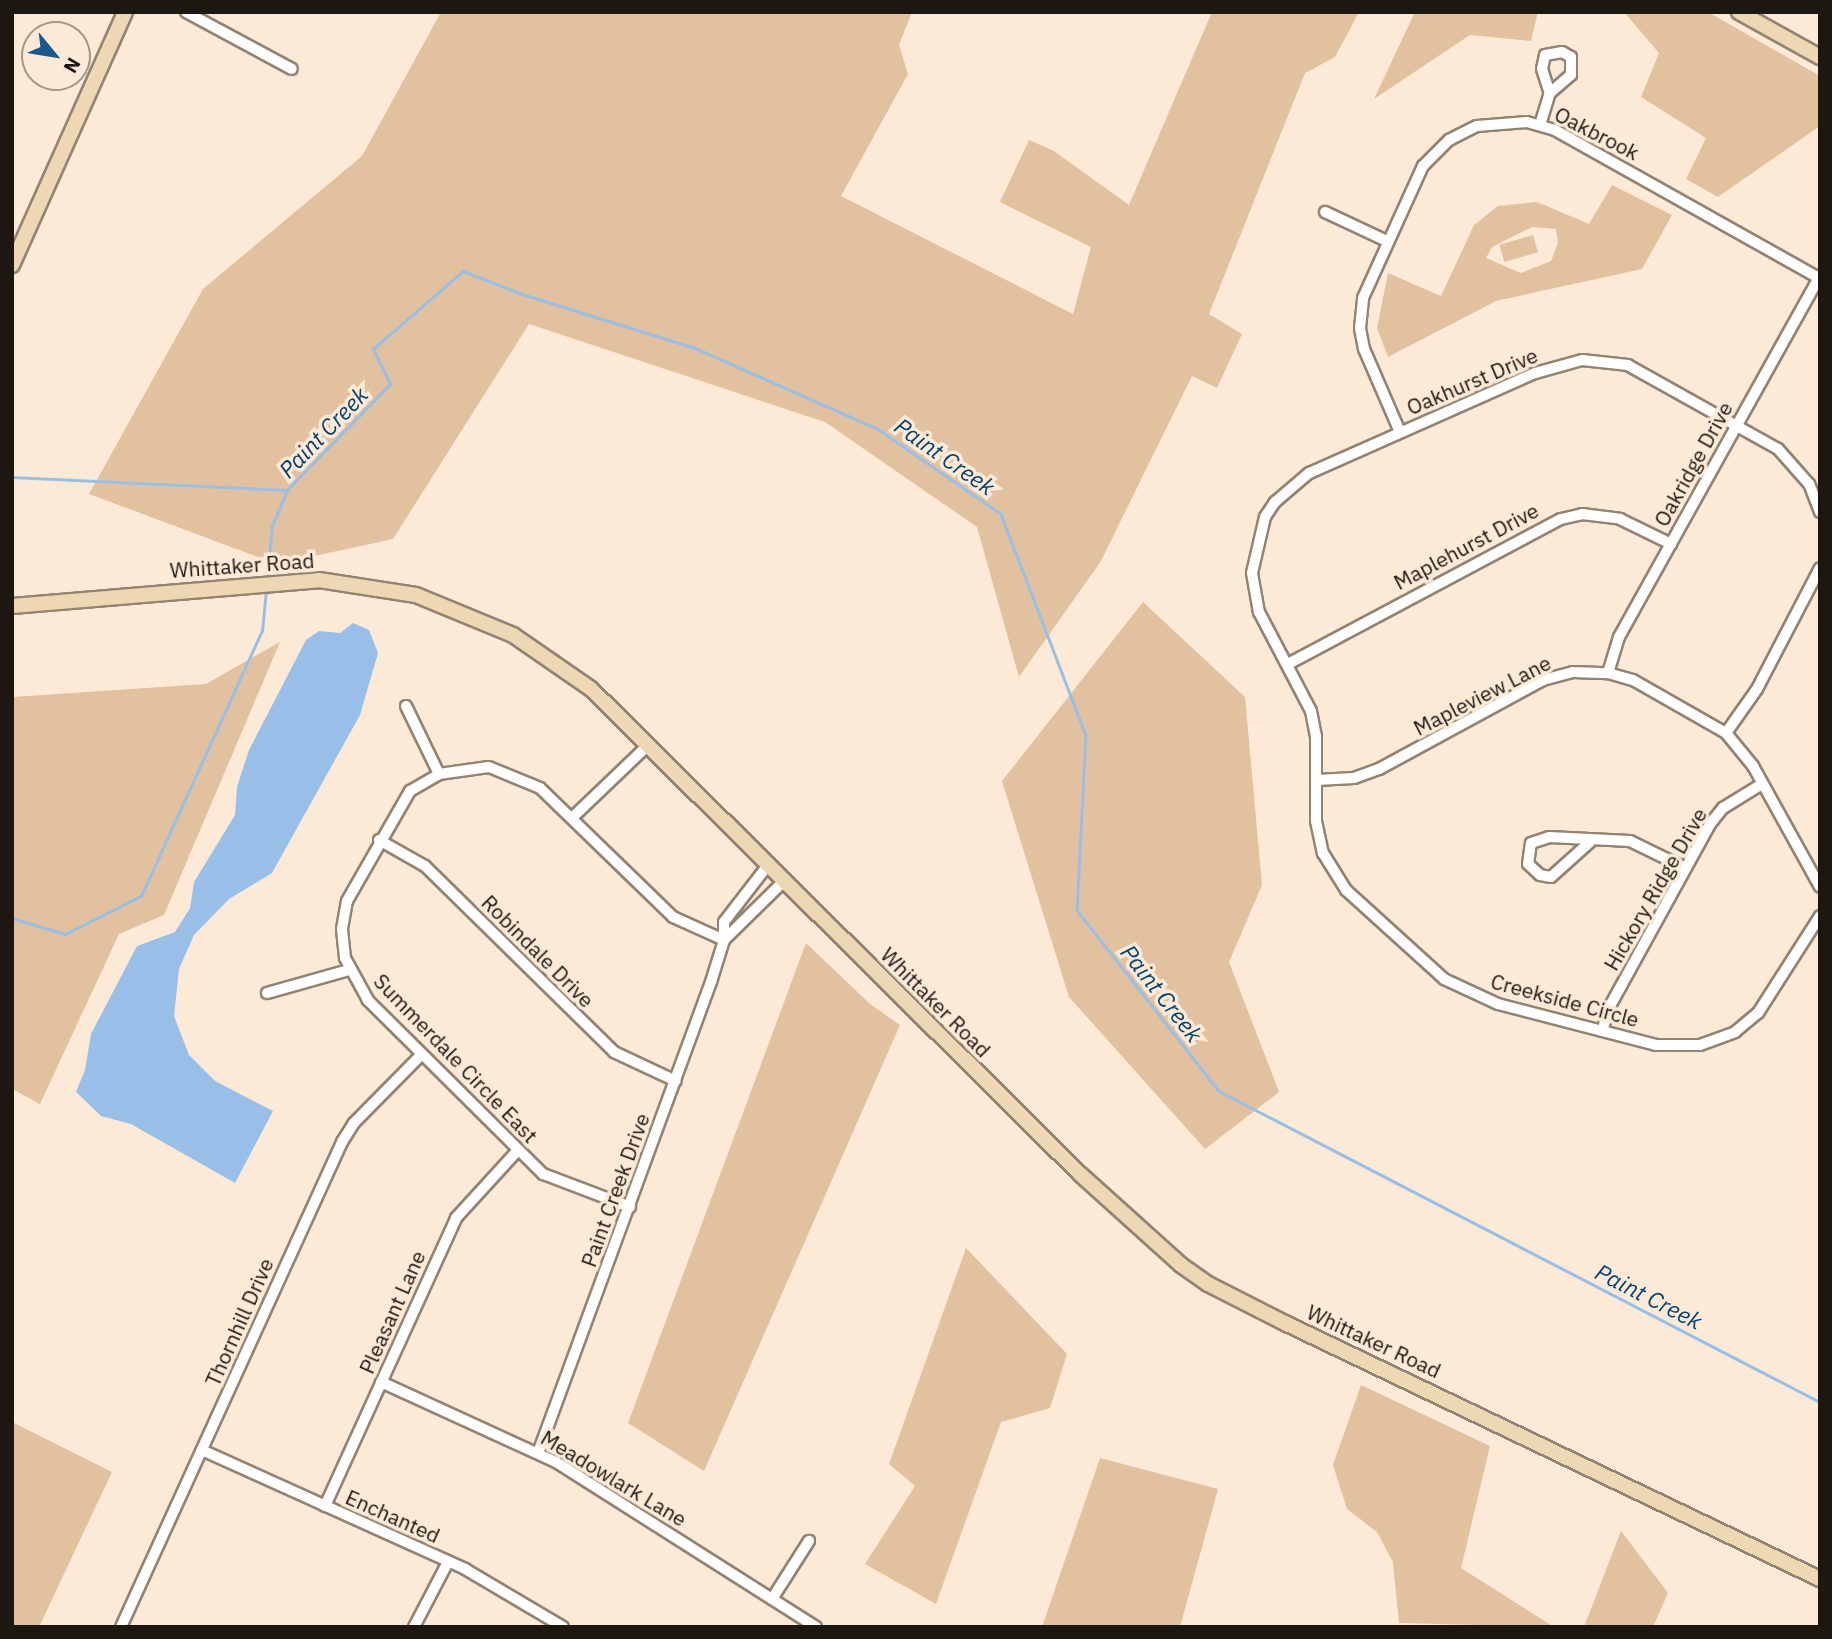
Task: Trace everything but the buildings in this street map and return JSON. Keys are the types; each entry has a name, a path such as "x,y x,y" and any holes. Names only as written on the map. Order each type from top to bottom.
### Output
{"main road":[{"path":"12,265 125,12"},
{"path":"1739,12 1820,57"},
{"name":"Whittaker Road","path":"12,606 284,580 388,589 476,617 568,670 1111,1204 1208,1284 1820,1579"}],"street":[{"path":"186,12 292,69"},
{"path":"1540,125 1550,93"},
{"name":"Oakbrook","path":"1400,432 1370,365 1360,328 1363,298 1423,166 1449,140 1491,123 1540,125 1819,277"},
{"path":"1325,212 1387,241"},
{"name":"Oakridge Drive","path":"1608,673 1619,637 1819,277"},
{"name":"Oakhurst Drive","path":"1288,664 1266,628 1252,587 1252,560 1265,517 1275,502 1309,473 1535,373 1581,360 1628,365 1737,425 1793,463 1810,484 1820,512"},
{"name":"Maplehurst Drive","path":"1288,664 1561,519 1582,514 1620,519 1671,544"},
{"path":"1726,733 1756,689 1820,568"},
{"name":"Creekside Circle","path":"1288,664 1311,711 1317,780 1316,821 1334,876 1419,960 1486,1000 1602,1031 1674,1046 1700,1045 1735,1032 1765,1005 1820,916"},
{"name":"Mapleview Lane","path":"1317,780 1354,778 1379,769 1543,680 1573,672 1608,673 1633,680 1726,733 1762,784 1820,887"},
{"path":"406,706 439,774 470,767 508,771 540,788 673,917 724,940"},
{"path":"572,818 647,746"},
{"name":"Summerdale Circle East","path":"439,774 410,792 351,890 343,914 342,942 349,970 368,1000 421,1055 518,1150 553,1180 629,1207"},
{"name":"Hickory Ridge Drive","path":"1602,1031 1610,1006 1685,868 1723,808 1762,784"},
{"path":"1590,842 1551,877 1539,876 1528,863 1529,847 1536,839 1630,841 1685,868"},
{"name":"Robindale Drive","path":"379,840 425,866 614,1052 676,1081"},
{"name":"Paint Creek Drive","path":"538,1453 676,1081 724,940 727,915 768,865"},
{"name":"Paint Creek Drive","path":"724,940 784,881"},
{"path":"267,992 349,970"},
{"name":"Thornhill Drive","path":"121,1627 342,1142 354,1122 421,1055"},
{"name":"Pleasant Lane","path":"325,1506 456,1218 518,1150"},
{"name":"Meadowlark Lane","path":"381,1382 538,1453 816,1627"},
{"name":"Enchanted","path":"202,1450 448,1562 563,1627"},
{"path":"772,1599 808,1541"},
{"path":"414,1627 448,1562"}],"shaded area":[{"path":"441,12 912,12 899,45 908,74 841,196 1073,314 1091,247 1000,202 1029,140 1054,151 1129,205 1212,12 1359,12 1335,57 1305,73 1209,314 1242,334 1217,388 1192,376 1101,561 1019,677 977,527 825,422 529,324 393,539 277,564 89,494 203,289 362,156"},
{"path":"1415,12 1538,12 1531,41 1470,35 1374,99"},
{"path":"1624,12 1708,12 1820,76 1820,126 1718,197 1686,179 1706,138 1641,97 1659,53"},
{"path":"1612,185 1672,215 1642,269 1496,301 1388,357 1377,328 1388,273 1441,296 1474,225 1498,206 1537,202 1589,224","holes":["1532,227 1556,229 1558,243 1551,261 1521,273 1486,258 1492,247"]},
{"path":"1533,235 1538,252 1504,262 1499,245"},
{"path":"1143,602 1245,697 1262,885 1229,962 1279,1092 1205,1149 1069,997 1002,781"},
{"path":"280,642 164,915 119,934 40,1104 12,1089 12,697 206,684"},
{"path":"806,943 870,1004 900,1025 704,1471 628,1423"},
{"path":"966,1248 1067,1354 1050,1408 1001,1422 936,1604 865,1564 915,1486 889,1464"},
{"path":"1361,1385 1490,1446 1461,1568 1554,1627 1399,1623 1393,1562 1377,1532 1347,1509 1333,1465"},
{"path":"12,1422 112,1472 39,1627 12,1627"},
{"path":"1100,1458 1218,1489 1180,1627 1042,1627"},
{"path":"1621,1531 1668,1593 1653,1627 1584,1627"}],"water":[{"path":"353,623 369,630 378,653 360,715 272,873 229,899 194,935 179,969 174,1016 189,1055 215,1081 273,1111 235,1183 131,1124 101,1116 76,1092 85,1070 91,1034 137,946 175,932 190,908 194,882 235,815 237,787 249,750 306,640 319,631 340,633"}],"waterway":[{"name":"Paint Creek","path":"267,580 272,526 287,490 390,384 373,349 463,271 522,294 695,348 878,429 1001,514 1086,735 1077,910 1219,1091 1820,1402"},
{"path":"12,477 287,490"},
{"name":"Paint Creek","path":"12,918 65,934 141,896 262,631 266,590"}]}
